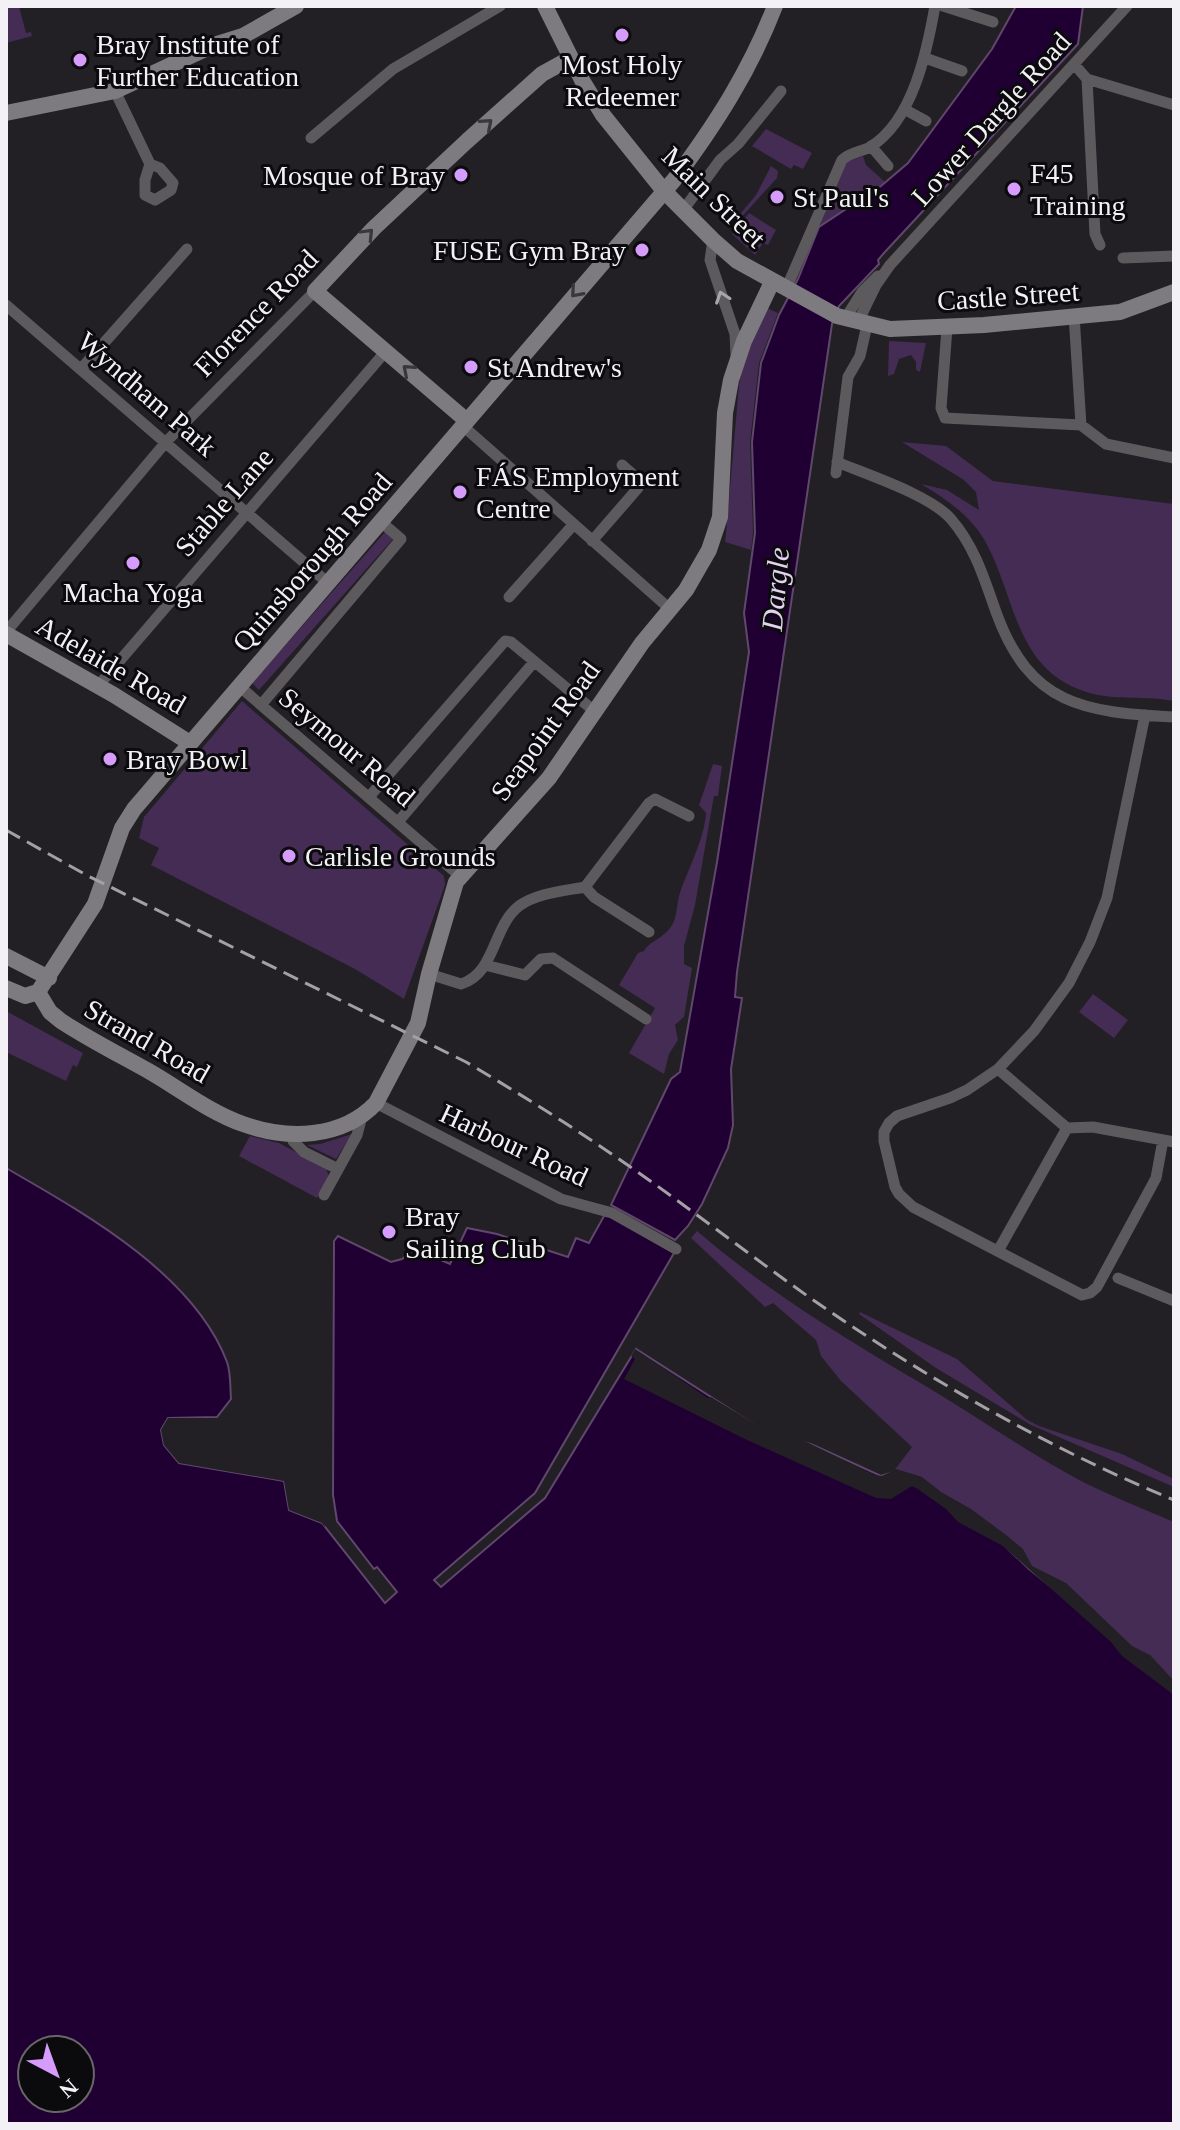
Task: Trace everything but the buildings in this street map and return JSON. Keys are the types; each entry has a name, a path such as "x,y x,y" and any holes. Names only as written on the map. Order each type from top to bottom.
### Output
{"street":[{"path":"6,113 115,91 214,45 243,36 296,6"},
{"path":"311,138 393,69 500,6"},
{"name":"Main Street","path":"545,6 614,131 664,191 737,261 850,320"},
{"name":"Quinsborough Road","path":"38,992 98,898 122,828 134,809 664,191 724,111 757,52 775,6"},
{"path":"783,287 838,166 846,156 871,146 904,109 925,58 935,6"},
{"path":"943,6 993,22"},
{"name":"Lower Dargle Road","path":"1127,6 890,265 850,320 860,356 848,377 837,468 926,500 949,516 971,545 981,565 1012,651 1042,683 1067,700 1092,710 1145,715"},
{"name":"Florence Road","path":"6,633 166,442 374,228 542,74 571,58"},
{"path":"925,58 962,71"},
{"path":"1074,64 1087,79 1174,105"},
{"path":"1087,79 1095,234 1100,245"},
{"path":"115,91 150,164"},
{"path":"684,209 720,160 738,144 781,91"},
{"path":"904,109 926,121"},
{"path":"871,146 888,166"},
{"path":"713,240 710,260 735,334 737,360"},
{"path":"81,369 187,249"},
{"path":"1123,258 1174,256"},
{"name":"Seapoint Road","path":"274,1131 293,1134 331,1130 362,1116 376,1103 418,1023 450,897 460,876 549,778 593,710 696,576 718,526 725,413 737,360 783,287"},
{"path":"315,291 386,351 671,610"},
{"name":"Castle Street","path":"850,320 890,329 947,328 1120,312 1174,292"},
{"name":"Wyndham Park","path":"6,305 328,583"},
{"path":"1074,315 1081,425"},
{"path":"947,328 941,408 945,418 1081,425 1106,444 1174,458"},
{"name":"Stable Lane","path":"98,686 386,351"},
{"path":"592,541 638,488 638,479 622,465"},
{"path":"261,705 401,539 380,521"},
{"path":"509,597 574,524"},
{"name":"Adelaide Road","path":"6,633 190,743"},
{"path":"369,797 503,642 511,642 593,710"},
{"path":"398,822 534,662"},
{"name":"Seymour Road","path":"239,686 460,876"},
{"path":"998,1069 1067,1128 1093,1127 1169,1141 1156,1178 1097,1287 1090,1293 1082,1295 913,1207 899,1194 884,1141 889,1123 907,1110 950,1098 998,1069 1053,1006 1090,942 1113,874 1145,715 1174,717"},
{"path":"429,974 461,984 477,976 509,917 521,905 585,887 655,799 689,816"},
{"path":"585,887 594,897 649,932"},
{"path":"6,956 49,978"},
{"path":"485,965 525,975 541,959 553,958 646,1019"},
{"path":"6,988 25,996 38,992"},
{"name":"Strand Road","path":"38,992 50,1012 68,1026 237,1121 274,1131"},
{"name":"Harbour Road","path":"376,1103 561,1199 612,1213 676,1249"},
{"path":"324,1195 357,1135 362,1116"},
{"path":"998,1251 1067,1128"},
{"path":"293,1134 293,1141 299,1148 338,1169"},
{"path":"1118,1278 1174,1301"}],"shaded area":[{"path":"6,6 19,6 26,33 31,32 32,36 6,43"},
{"path":"766,129 812,153 803,169 794,165 791,169 752,146"},
{"path":"863,156 866,165 885,182 841,215 819,227 828,205 833,207 840,192 835,190 847,162"},
{"path":"771,166 778,171 777,178 739,220 736,219 756,195"},
{"path":"749,213 776,230 768,245 763,243 755,255 732,234"},
{"path":"767,308 778,313 759,363 750,442 751,550 725,542 743,362"},
{"path":"889,341 926,343 920,372 916,370 916,362 911,355 899,359 894,374 888,376"},
{"path":"902,442 946,446 993,481 1174,504 1174,701 1098,695 1071,686 1052,674 1026,641 994,560 979,532 957,508 921,484 947,490 979,510 976,492 964,480"},
{"path":"385,532 393,539 259,690 252,683"},
{"name":"Carlisle Grounds","path":"242,701 444,876 445,885 404,999 355,969 151,865 159,848 139,838 144,817"},
{"path":"713,764 722,766 718,796 714,796 695,905 684,946 684,964 692,968 684,1017 675,1025 678,1040 669,1054 664,1074 629,1053 655,1008 619,985 638,953 663,935 674,921 679,896 702,834 706,813 699,805"},
{"path":"1093,994 1128,1020 1114,1038 1079,1012"},
{"path":"6,1011 83,1053 66,1081 6,1052"},
{"path":"352,1134 336,1159 307,1145 320,1144"},
{"path":"250,1136 279,1143 326,1168 329,1177 317,1198 239,1156"},
{"path":"697,1231 752,1275 810,1315 1026,1449 1085,1483 1174,1522 1174,1687 1029,1569 893,1472 912,1447 841,1381 821,1356 816,1340 773,1303 765,1307 691,1238"},
{"path":"860,1312 957,1359 1026,1419 1122,1454 1174,1479 1174,1487 1031,1425 936,1368"}],"water":[{"name":"Dargle","path":"1016,6 1083,6 1078,44 884,253 878,260 879,264 839,306 832,324 737,972 735,997 742,998 731,1069 733,1125 728,1148 702,1204 675,1240 611,1205 671,1079 680,1072 717,862 749,652 744,613 755,533 752,442 761,363 819,227 881,186 908,163 992,49"},
{"path":"6,1168 102,1226 133,1249 190,1301 211,1330 227,1362 231,1399 217,1417 168,1418 161,1430 164,1445 179,1463 284,1481 289,1510 322,1523 385,1603 397,1592 377,1567 374,1569 337,1521 333,1495 334,1241 338,1236 391,1262 402,1259 415,1249 450,1264 467,1228 497,1234 568,1257 576,1238 589,1243 604,1216 608,1215 674,1253 535,1493 434,1580 441,1587 545,1498 636,1349 758,1427 813,1445 881,1476 893,1472 969,1512 1029,1569 1174,1687 1174,2124 6,2124"}],"pier":[{"path":"635,1349 708,1398 757,1425 761,1420 875,1475 882,1476 896,1469 922,1477 1006,1535 1023,1549 1032,1566 1066,1583 1132,1646 1150,1655 1174,1681 1174,1695 1122,1656 1111,1642 1003,1546 958,1522 946,1509 919,1490 912,1486 891,1499 876,1498 747,1440 624,1379 635,1359 631,1356"},
{"path":"168,1418 221,1418 217,1421 170,1422 165,1431 168,1444 181,1459 286,1477 293,1507 324,1520 325,1528 322,1523 289,1510 284,1481 179,1463 164,1445 161,1430"}],"railway":[{"path":"6,830 88,876 466,1062 609,1152 822,1306 889,1350 1049,1442 1174,1500"}],"place":[{"name":"Most Holy Redeemer","path":"622,35"},
{"name":"Bray Institute of Further Education","path":"80,60"},
{"name":"Mosque of Bray","path":"461,175"},
{"name":"F45 Training","path":"1014,189"},
{"name":"St Paul's","path":"777,197"},
{"name":"FUSE Gym Bray","path":"642,250"},
{"name":"St Andrew's","path":"471,367"},
{"name":"FÁS Employment Centre","path":"460,492"},
{"name":"Macha Yoga","path":"133,563"},
{"name":"Bray Bowl","path":"110,759"},
{"name":"Carlisle Grounds","path":"289,856"},
{"name":"Bray Sailing Club","path":"389,1232"}]}
